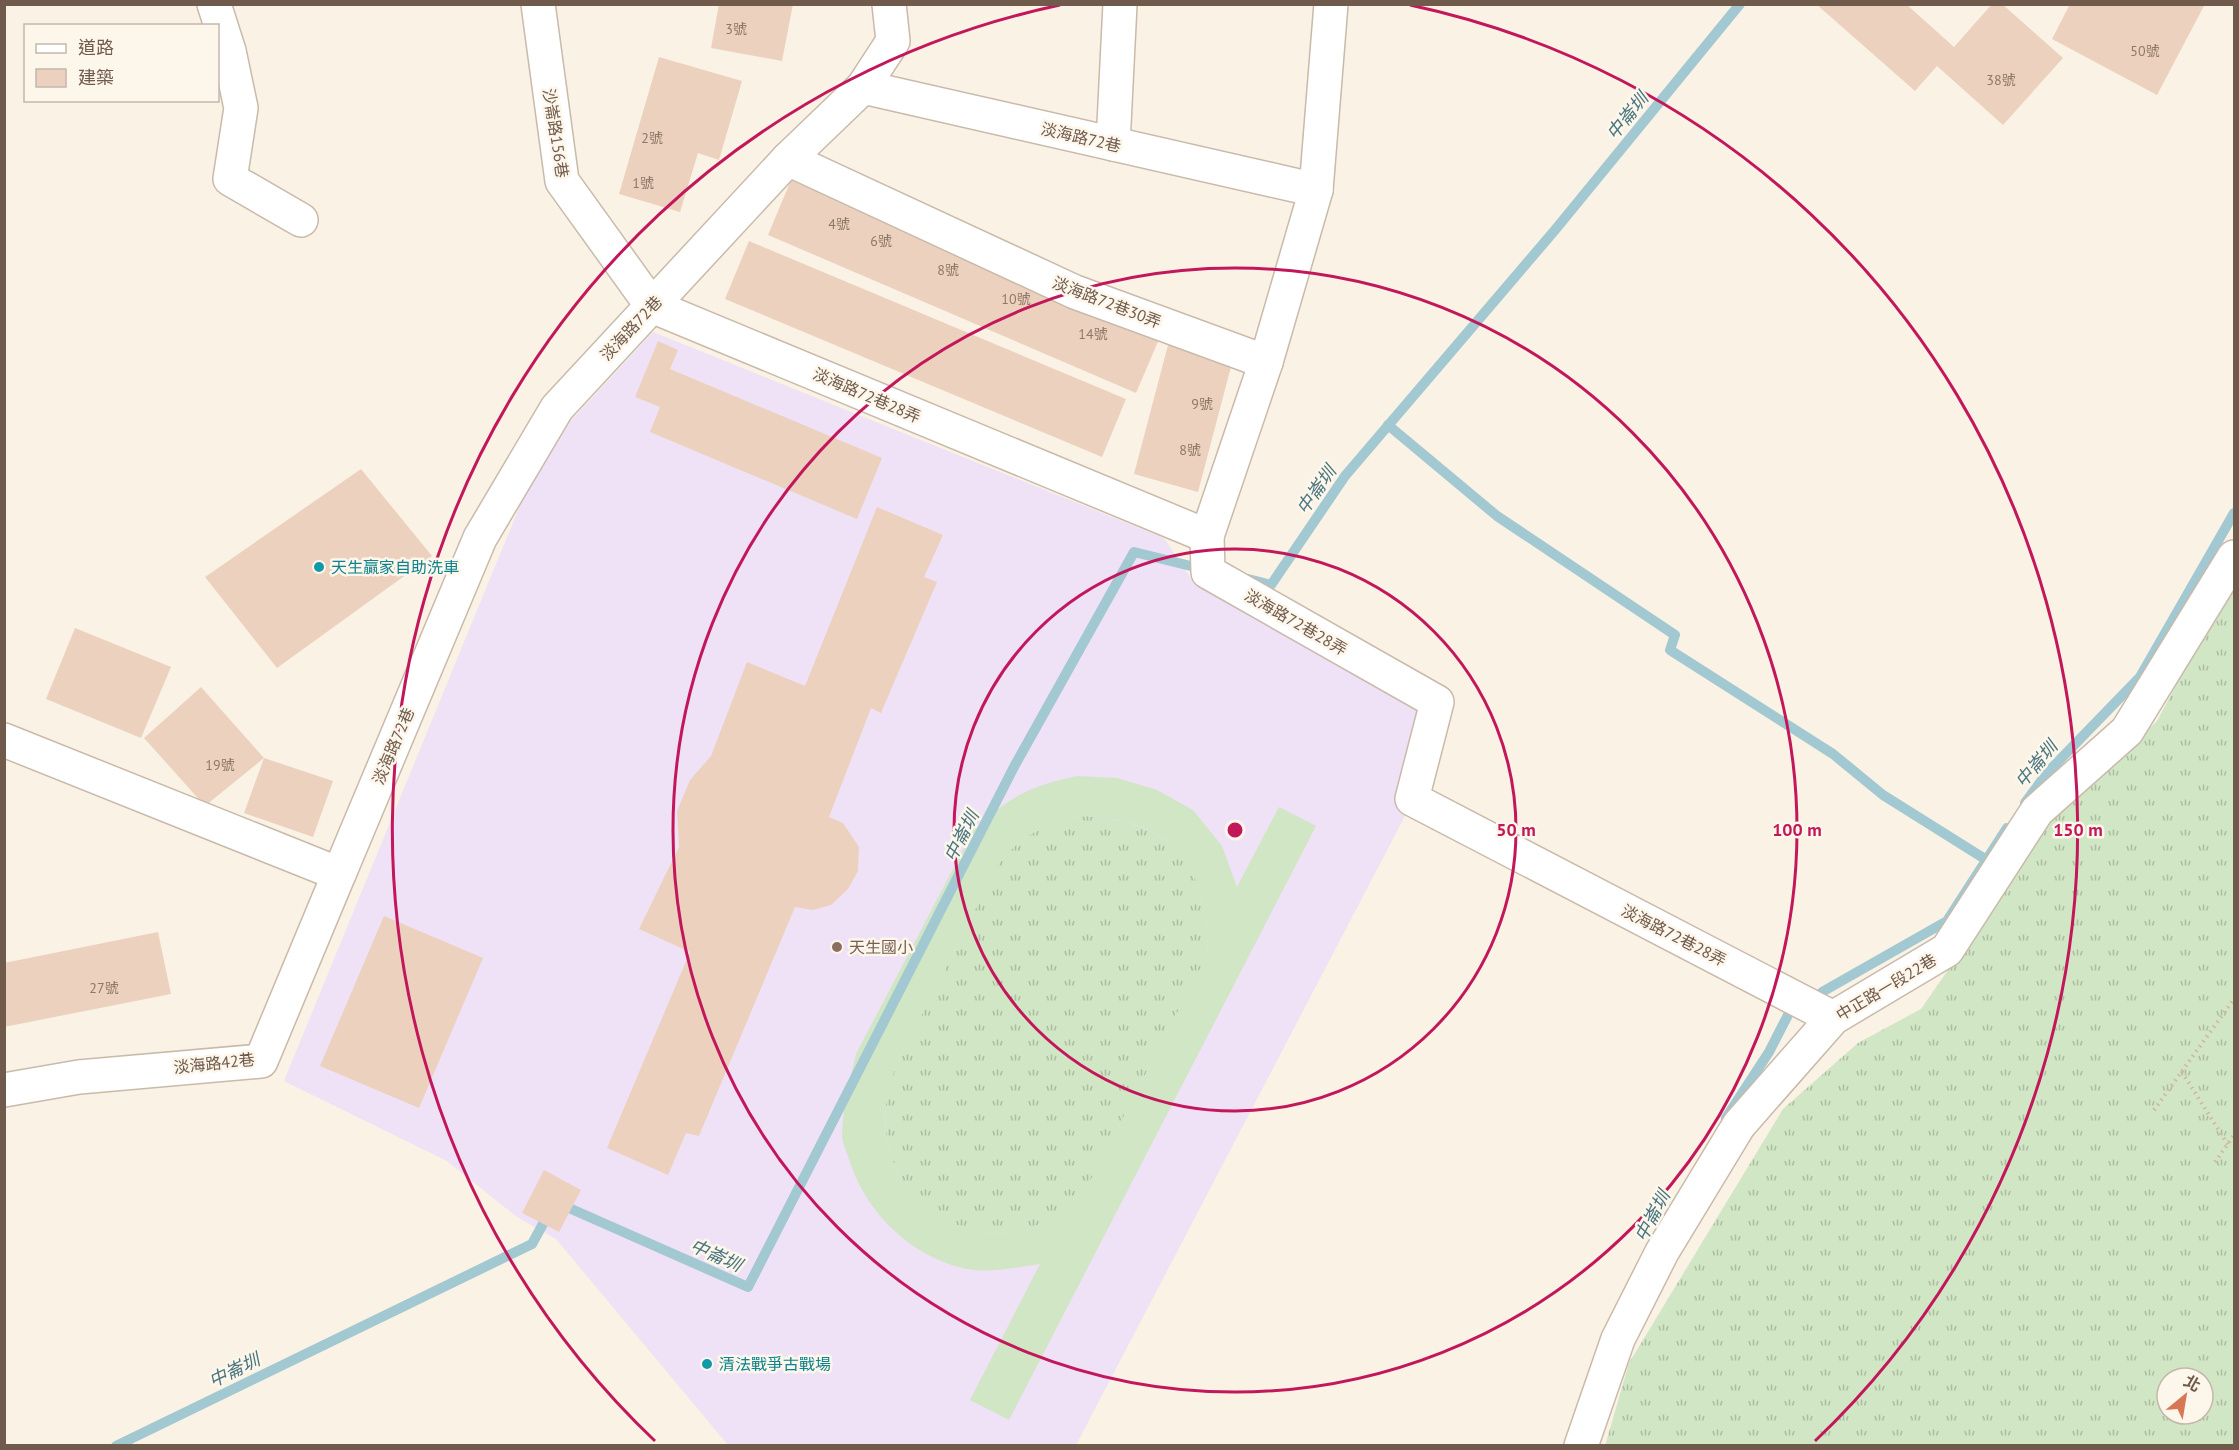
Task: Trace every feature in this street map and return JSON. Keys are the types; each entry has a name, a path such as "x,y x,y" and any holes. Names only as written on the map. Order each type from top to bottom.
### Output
{"street":[{"path":"214,4 229,51 241,108 230,179 301,220"},
{"name":"沙崙路156巷","path":"538,4 562,181 652,306"},
{"path":"863,87 893,41 889,4"},
{"path":"1113,144 1120,4"},
{"path":"1207,536 1266,362 1316,190 1331,4"},
{"name":"淡海路72巷","path":"339,874 480,538 557,408 788,159 863,87 1316,190"},
{"name":"淡海路72巷30弄","path":"788,159 1075,292 1266,362"},
{"name":"淡海路72巷28弄","path":"652,306 1207,536 1208,572 1437,702 1412,799 1833,1018"},
{"name":"中正路一段22巷","path":"1581,1446 1618,1339 1662,1252 1738,1125 1833,1018 1947,950 2037,812 2127,731 2235,557"},
{"path":"4,740 339,874"},
{"name":"淡海路42巷","path":"4,1090 79,1077 261,1061 339,874"}],"path":[{"path":"2154,1110 2235,999"},
{"path":"2182,1071 2228,1145"},
{"path":"2215,1162 2235,1135"}],"shaded area":[{"name":"天生國小","path":"653,332 1164,538 1190,577 1423,708 1406,814 1076,1445 728,1445 556,1239 517,1217 447,1161 284,1081 542,452"}],"green space":[{"path":"2234,577 2234,1445 1605,1446 1629,1363 1783,1109 1858,1043 1921,1009 2050,823 2157,721"},
{"path":"1078,776 1117,778 1157,790 1193,810 1222,846 1237,887 1279,807 1316,826 1009,1420 970,1400 1040,1264 998,1270 966,1269 936,1259 902,1238 875,1209 855,1175 843,1143 843,1125 856,1054 974,829 999,808 1022,794 1046,784","holes":["1085,816 1116,820 1142,827 1164,839 1180,854 1193,873 1201,896 1208,953 1094,1174 1066,1208 1032,1227 996,1233 961,1226 929,1209 904,1182 889,1147 886,1105 892,1077 909,1038 997,866 1007,854 1025,838 1058,823"]},
{"path":"1085,816 1116,820 1142,828 1164,839 1180,854 1193,873 1201,895 1208,953 1094,1174 1066,1208 1032,1227 996,1233 961,1226 929,1209 904,1182 889,1147 886,1105 892,1077 997,866 1016,845 1035,832"}],"building":[{"path":"719,4 793,4 782,61 711,48"},
{"path":"1816,4 1906,4 1954,47 1992,4 2002,4 2063,58 2003,125 1937,66 1915,91"},
{"path":"2070,4 2205,4 2157,95 2052,39"},
{"path":"659,57 742,81 719,160 698,153 680,212 619,194"},
{"path":"791,180 1160,337 1136,393 768,235"},
{"path":"749,241 1126,399 1102,457 725,299"},
{"path":"658,341 678,350 670,369 882,458 857,519 650,432 660,407 635,397"},
{"path":"1168,345 1232,363 1198,492 1134,474"},
{"name":"天生贏家自助洗車","path":"361,469 432,556 277,668 205,577"},
{"path":"877,507 943,535 924,577 937,582 881,713 871,708 829,817 843,823 859,847 858,871 848,889 831,905 813,910 795,907 699,1136 686,1133 668,1175 607,1148 690,952 639,929 679,847 677,811 690,780 711,756 747,662 805,686"},
{"path":"75,628 171,667 141,738 46,699"},
{"path":"201,687 264,758 205,806 144,738"},
{"path":"264,758 333,781 313,837 244,813"},
{"path":"384,916 483,958 419,1108 320,1066"},
{"path":"158,932 171,994 4,1027 4,963"},
{"path":"544,1170 581,1190 559,1232 522,1213"}],"waterway":[{"name":"中崙圳","path":"1248,579 1271,585 1345,476 1555,230 1740,4"},
{"path":"1388,425 1497,516 1675,635 1670,650 1833,754 1883,795 1985,859"},
{"name":"中崙圳","path":"2025,803 2047,773 2140,677 2234,513"},
{"name":"中崙圳","path":"560,1204 748,1287 1015,765 1134,552 1203,569"},
{"name":"中崙圳","path":"1822,992 1947,921 2007,828"},
{"name":"中崙圳","path":"1726,1118 1769,1052 1789,1013"},
{"name":"中崙圳","path":"116,1446 532,1244 550,1211"}],"place":[{"name":"天生贏家自助洗車","path":"319,567"},
{"name":"天生國小","path":"837,947"},
{"name":"清法戰爭古戰場","path":"707,1364"}]}
